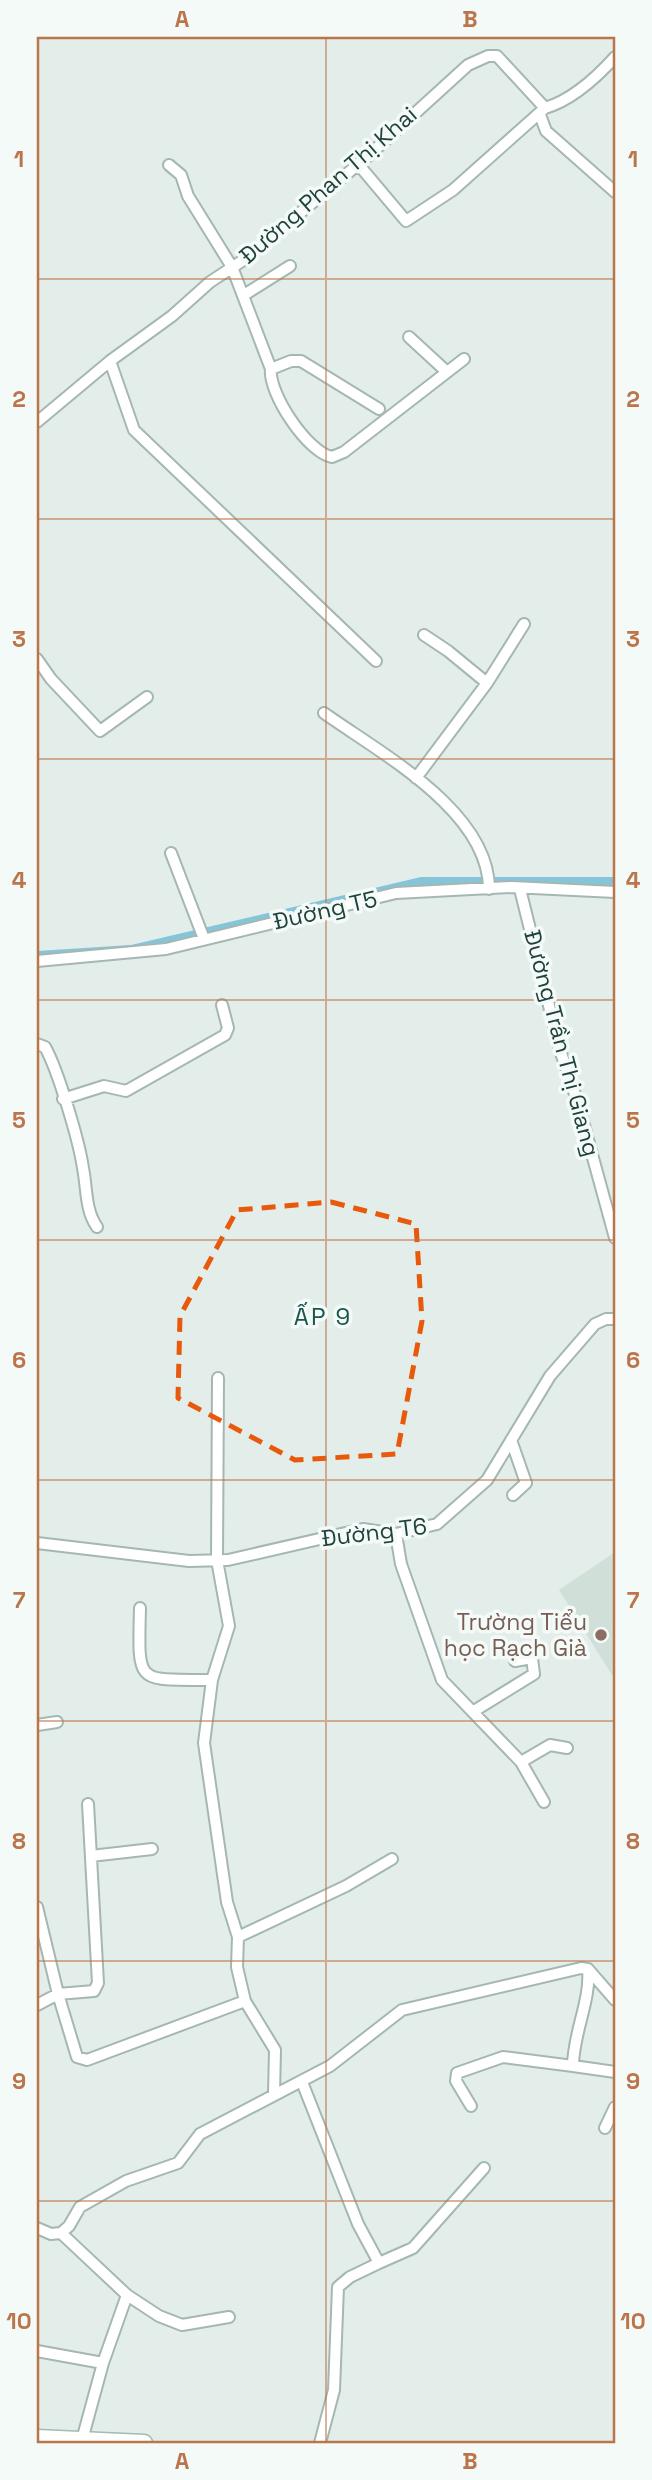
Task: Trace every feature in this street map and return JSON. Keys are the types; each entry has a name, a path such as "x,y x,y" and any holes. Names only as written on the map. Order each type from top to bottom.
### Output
{"main road":[{"path":"38,2440 145,2443"}],"street":[{"name":"Đường Phan Thị Khai","path":"37,422 358,164 454,75 488,55 497,56 543,111 546,131 615,192"},
{"path":"358,164 406,221 453,190 543,111 598,75 615,57"},
{"path":"169,165 181,175 188,196 232,267 271,369 271,386 282,406 320,453 332,457 356,443 464,359"},
{"path":"244,295 290,266"},
{"path":"409,337 447,372"},
{"path":"110,361 134,430 376,661"},
{"path":"271,369 291,361 301,361 379,409"},
{"path":"415,778 487,683 524,624"},
{"path":"424,635 487,683"},
{"path":"37,659 51,678 100,730 147,697"},
{"path":"324,713 415,778 455,812 468,828 489,874 489,888"},
{"path":"171,853 204,939"},
{"name":"Đường T5","path":"37,961 129,953 204,939 396,893 489,888 615,892"},
{"name":"Đường Trần Thị Giang","path":"520,889 560,1050 578,1103 615,1238"},
{"path":"63,1099 99,1086 126,1091 225,1035 228,1028 222,1005"},
{"path":"37,1044 45,1047 48,1053 79,1150 89,1210 97,1227"},
{"name":"Đường T6","path":"37,1543 138,1556 217,1560 363,1529 396,1534 437,1524 487,1480 550,1376 568,1355 599,1321 615,1319"},
{"path":"218,1378 217,1560 229,1626 212,1680 204,1742 228,1902 238,1937 237,1967 245,2001 275,2050 274,2094"},
{"path":"511,1440 526,1483 513,1495"},
{"path":"396,1534 401,1564 437,1671 442,1680 521,1762 544,1802"},
{"path":"140,1608 139,1661 146,1676 156,1680 212,1680"},
{"path":"474,1711 534,1674 532,1658 515,1661"},
{"path":"37,1726 57,1723"},
{"path":"521,1762 550,1745 567,1748"},
{"path":"37,2005 58,1994 94,1991 98,1983 88,1804"},
{"path":"91,1856 152,1849"},
{"path":"238,1937 346,1886 392,1858"},
{"path":"37,1907 72,2047 82,2061 245,2001"},
{"path":"37,2228 51,2234 61,2233 69,2226 80,2207 126,2181 178,2163 200,2134 330,2066 402,2010 581,1968 588,1969 615,2000"},
{"path":"573,2066 580,2013 589,1990 588,1969"},
{"path":"471,2106 457,2081 457,2073 503,2057 615,2072"},
{"path":"302,2082 358,2224 379,2263"},
{"path":"606,2128 615,2106"},
{"path":"320,2443 334,2390 337,2289 345,2280 414,2248 484,2168"},
{"path":"61,2233 127,2295 159,2316 183,2325 229,2317"},
{"path":"82,2440 103,2363 127,2295"},
{"path":"37,2351 103,2363"}],"highlighted area":[{"path":"331,1202 416,1224 422,1321 397,1454 295,1460 178,1398 180,1316 237,1210"}],"shaded area":[{"name":"Trường Tiểu học Rạch Già","path":"615,1552 615,1680 559,1590"}],"water":[{"path":"421,877 615,877 615,886 425,886 389,891 158,947 37,957 37,951 131,945"}],"place":[{"name":"Trường Tiểu học Rạch Già","path":"601,1635"}],"district":[{"name":"ẤP 9","path":"323,1316"}]}
